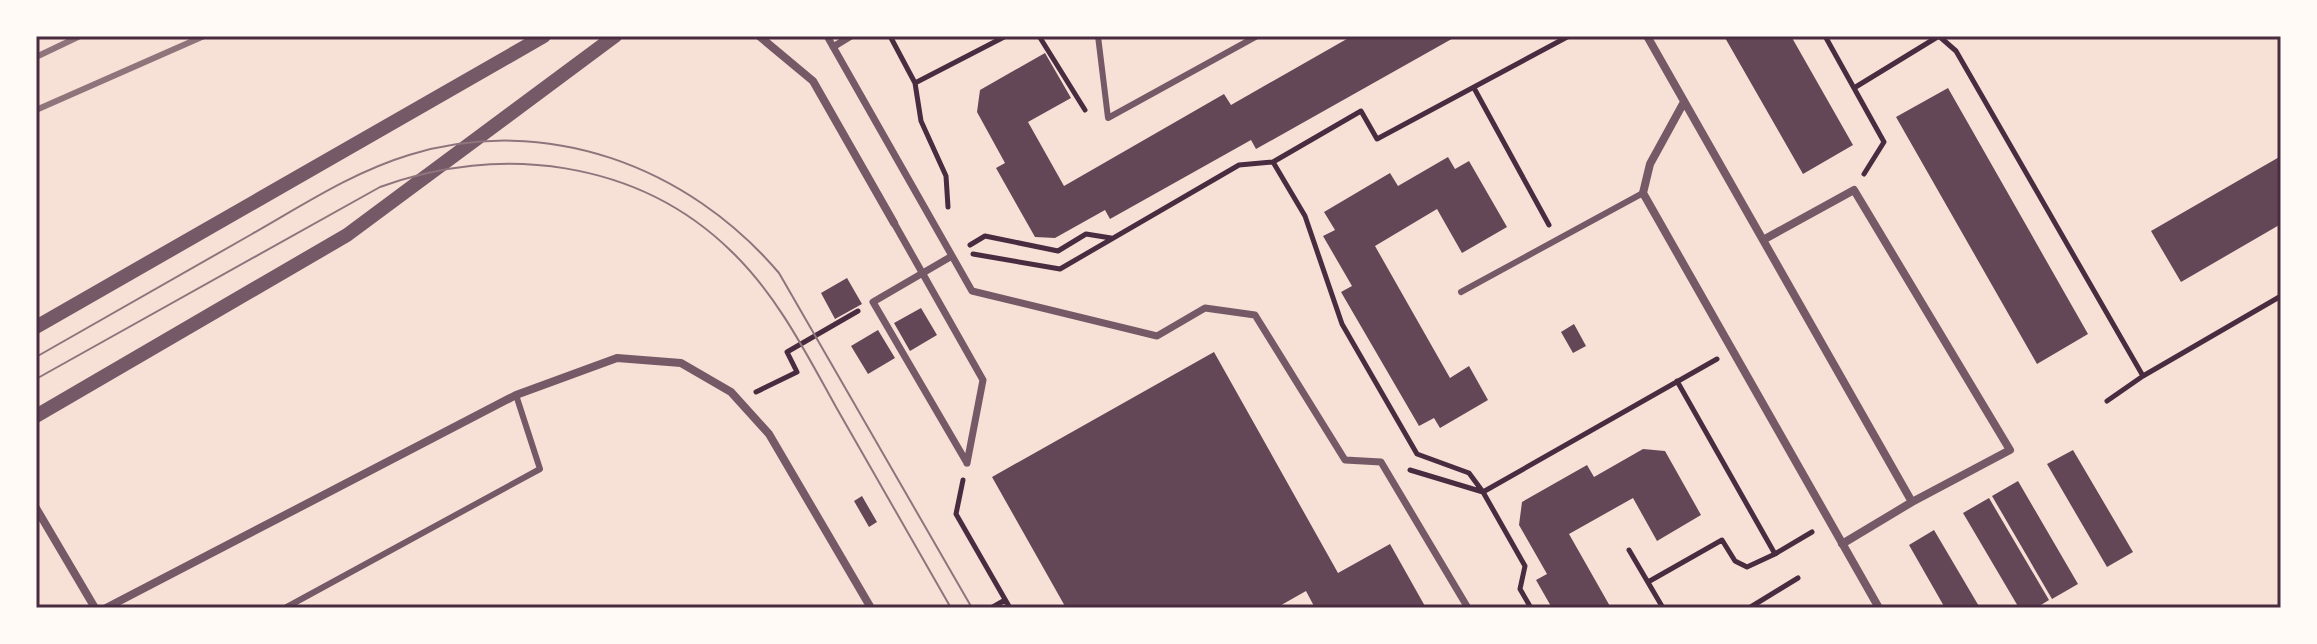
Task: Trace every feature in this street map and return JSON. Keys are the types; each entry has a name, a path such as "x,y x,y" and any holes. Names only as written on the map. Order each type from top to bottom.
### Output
{"street":[{"path":"36,327 544,36"},
{"path":"36,416 366,223 615,36"},
{"path":"759,36 813,81 983,380 967,463"},
{"path":"827,36 972,291 1157,336 1205,308 1255,315 1345,460 1381,462 1468,608"},
{"path":"833,47 851,36"},
{"path":"1647,36 1912,502"},
{"path":"1684,102 1650,164 1643,193 1879,608"},
{"path":"1763,240 1854,190 2010,450 1912,502 1842,544"},
{"path":"952,256 873,302 967,463"},
{"path":"106,608 516,395 617,358 681,363 731,392 769,434 871,608"},
{"path":"36,508 95,608"}],"lane":[{"path":"1098,36 1108,118 1257,36"},
{"path":"1461,292 1643,193"},
{"path":"285,608 540,469 516,395"}],"path":[{"path":"890,36 915,83 921,121 946,176 952,256 982,253 1060,269 1239,165 1273,162 1361,111 1377,139 1569,36"},
{"path":"915,83 1006,36"},
{"path":"1039,36 1094,124 1108,118"},
{"path":"1825,36 1884,142 1854,190"},
{"path":"1854,88 1940,37 1956,51 2143,376"},
{"path":"1474,88 1557,240"},
{"path":"1273,162 1305,216 1342,324 1417,454 1469,473 1525,566 1520,589 1531,608"},
{"path":"985,236 1058,251 1086,234 1111,238"},
{"path":"2107,401 2143,376 2281,296"},
{"path":"731,392 759,392 797,372 787,352 873,302"},
{"path":"1381,462 1483,492 1732,350"},
{"path":"1677,381 1775,554"},
{"path":"967,463 956,514 1010,608"},
{"path":"1648,582 1722,540 1735,561 1747,567 1829,522"},
{"path":"1629,550 1663,608"},
{"path":"1749,608 1798,578"},
{"path":"991,608 1005,600"}],"building":[{"path":"1352,36 1457,36 1256,149 1251,140 1110,219 1105,210 1055,238 1035,237 996,168 1005,163 977,112 980,90 1045,53 1071,98 1028,122 1064,186 1224,94 1231,105"},
{"path":"1724,36 1791,36 1853,145 1803,174"},
{"path":"1948,88 2088,334 2037,364 1896,117"},
{"path":"2281,156 2281,224 2181,282 2151,231"},
{"path":"1448,157 1455,169 1469,161 1507,227 1462,253 1437,209 1375,246 1450,378 1469,366 1488,400 1440,428 1434,418 1419,426 1341,292 1352,286 1323,236 1335,230 1324,212 1390,173 1398,186"},
{"path":"847,278 862,304 835,319 821,293"},
{"path":"921,308 937,335 910,351 894,323"},
{"path":"1574,324 1586,346 1573,353 1561,332"},
{"path":"878,330 895,358 868,374 851,346"},
{"path":"1214,352 1338,573 1390,544 1426,608 1315,608 1306,591 1276,608 1066,608 992,477"},
{"path":"1643,449 1665,451 1701,515 1657,541 1633,498 1569,534 1611,608 1552,608 1536,580 1547,574 1519,525 1522,502 1587,465 1594,477"},
{"path":"2073,450 2133,552 2107,567 2047,464"},
{"path":"2018,481 2078,584 2052,599 1992,496"},
{"path":"862,496 877,522 869,527 854,501"},
{"path":"1989,498 2049,600 2036,608 2019,608 1963,513"},
{"path":"1934,530 1980,608 1945,608 1909,545"}],"tram line":[{"path":"36,357 329,190 388,162 460,144 512,141 562,146 611,158 658,178 702,204 743,235 779,273 972,608"},
{"path":"36,379 380,187 425,173 472,166 519,164 565,168 610,179 654,196 694,220 731,251 763,286 802,346 951,608"}],"railway":[{"path":"36,57 80,36"},
{"path":"36,110 204,36"}]}
